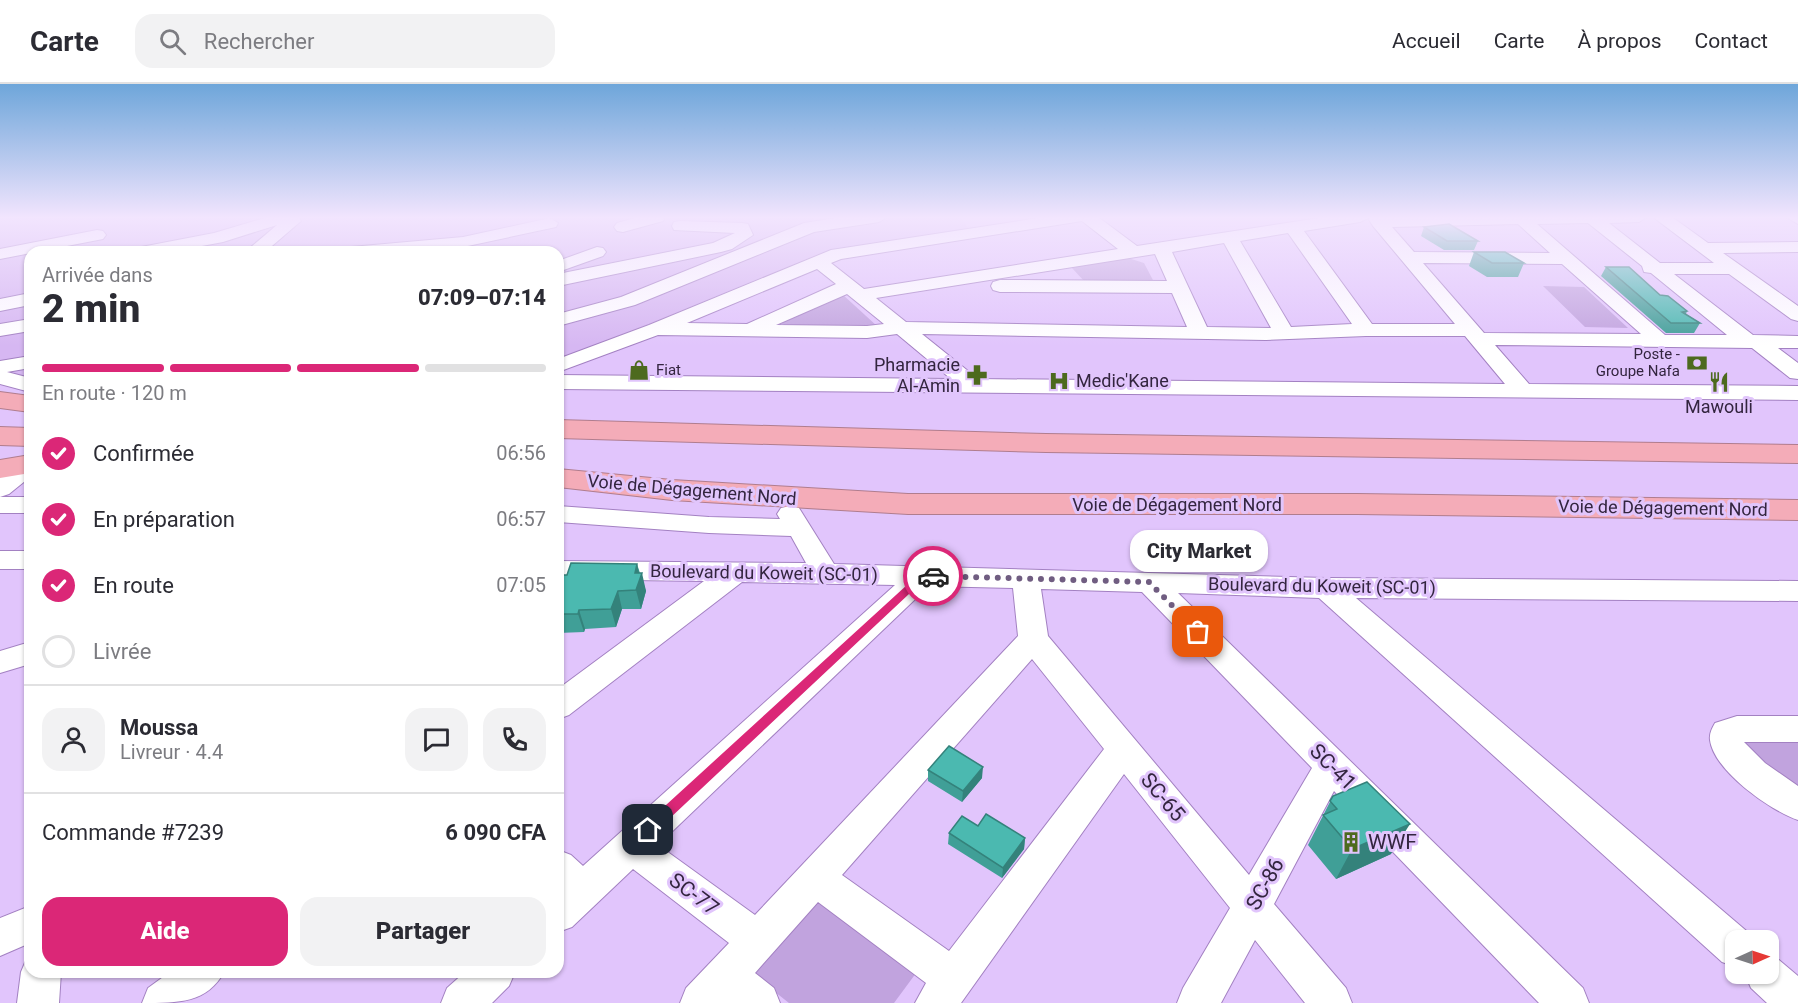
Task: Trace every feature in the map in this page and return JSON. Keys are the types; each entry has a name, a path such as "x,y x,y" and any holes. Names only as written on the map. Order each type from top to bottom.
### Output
{"highway":[{"path":"0,400 24,403"},
{"path":"564,416 967,433 1046,443"},
{"path":"0,421 24,421"},
{"path":"564,429 1046,443 1798,454"},
{"path":"0,436 24,437"},
{"path":"0,469 24,465"},
{"name":"Voie de Dégagement Nord","path":"564,479 672,490 809,500 1028,505 1357,504 1798,510"},
{"path":"564,495 793,518 962,511 1028,505"}],"street":[{"path":"564,279 657,260"},
{"path":"564,318 628,301 729,260"},
{"path":"564,364 661,327 821,260"},
{"path":"746,331 854,291 921,285 1082,260"},
{"path":"1166,260 1200,333"},
{"path":"1242,260 1284,333"},
{"path":"1316,260 1366,330"},
{"path":"1411,260 1522,390"},
{"path":"1471,260 1572,263 1609,268"},
{"path":"1568,260 1659,340"},
{"path":"1646,260 1751,341 1798,373"},
{"path":"1720,260 1798,315"},
{"path":"818,261 973,386"},
{"path":"1628,268 1733,269"},
{"path":"921,285 1179,287"},
{"path":"0,305 24,300"},
{"path":"628,301 661,327 746,331 867,332 900,328 1284,333 1366,330 1475,335 1798,342"},
{"path":"0,330 24,326"},
{"path":"0,347 24,344"},
{"path":"0,368 24,363"},
{"path":"0,377 24,383"},
{"path":"564,382 1798,393"},
{"path":"0,489 24,469"},
{"path":"0,505 24,505"},
{"path":"564,513 709,525 793,518 825,573"},
{"path":"0,560 24,560"},
{"name":"Boulevard du Koweit (SC-01)","path":"564,570 825,573 1326,588 1798,591"},
{"path":"571,687 734,573"},
{"path":"566,890 631,846 922,576"},
{"path":"759,1003 713,989 1033,639 1026,578"},
{"name":"SC-41","path":"1149,582 1568,1003"},
{"path":"1326,588 1725,938"},
{"name":"SC-65","path":"1033,639 1331,1003"},
{"path":"0,662 24,654"},
{"path":"1798,729 1737,729 1727,732 1725,739 1738,760 1798,805"},
{"path":"815,878 945,991 1123,750"},
{"name":"SC-86","path":"1198,1003 1331,765"},
{"name":"SC-77","path":"631,846 758,941"},
{"path":"0,937 24,927"},
{"path":"38,1003 40,978"},
{"path":"163,1003 196,978"},
{"path":"462,1003 489,978"},
{"path":"1776,984 1798,1003"}],"shaded area":[{"path":"0,260 24,260 24,376 0,364"},
{"path":"564,260 804,260 564,360"},
{"path":"1111,260 1134,260 1144,263 1154,282 1084,281 1072,268"},
{"path":"1543,286 1584,287 1628,328 1585,327"},
{"path":"842,294 877,326 789,328 778,321"},
{"path":"1798,734 1798,797 1747,753 1745,739"},
{"path":"797,877 922,965 894,1003 789,1003 728,955"}],"building":[{"path":"1487,260 1519,260 1524,263 1492,263"},
{"path":"1606,267 1629,267 1660,295 1668,296 1687,311 1682,312 1700,323 1671,323"},
{"path":"571,563 637,564 635,573 642,573 636,590 618,591 611,609 579,610 578,614 564,614 564,575 567,575"},
{"path":"949,746 983,767 963,791 928,770"},
{"path":"1367,782 1410,824 1352,849 1323,815 1337,809 1330,801 1333,796"},
{"path":"986,814 1025,838 1003,868 949,833 962,816 978,826"}],"way so far":[{"path":"933,576 1149,582 1198,632"}],"place":[{"name":"Poste - Groupe Nafa","path":"1697,363"},
{"name":"Fiat","path":"639,370"},
{"name":"Pharmacie Al-Amin","path":"977,375"},
{"name":"Medic'Kane","path":"1059,381"},
{"name":"Mawouli","path":"1719,382"},
{"name":"City Market","path":"1198,632"},
{"name":"WWF","path":"1351,842"}],"route":[{"path":"648,830 922,576 933,576"}]}
